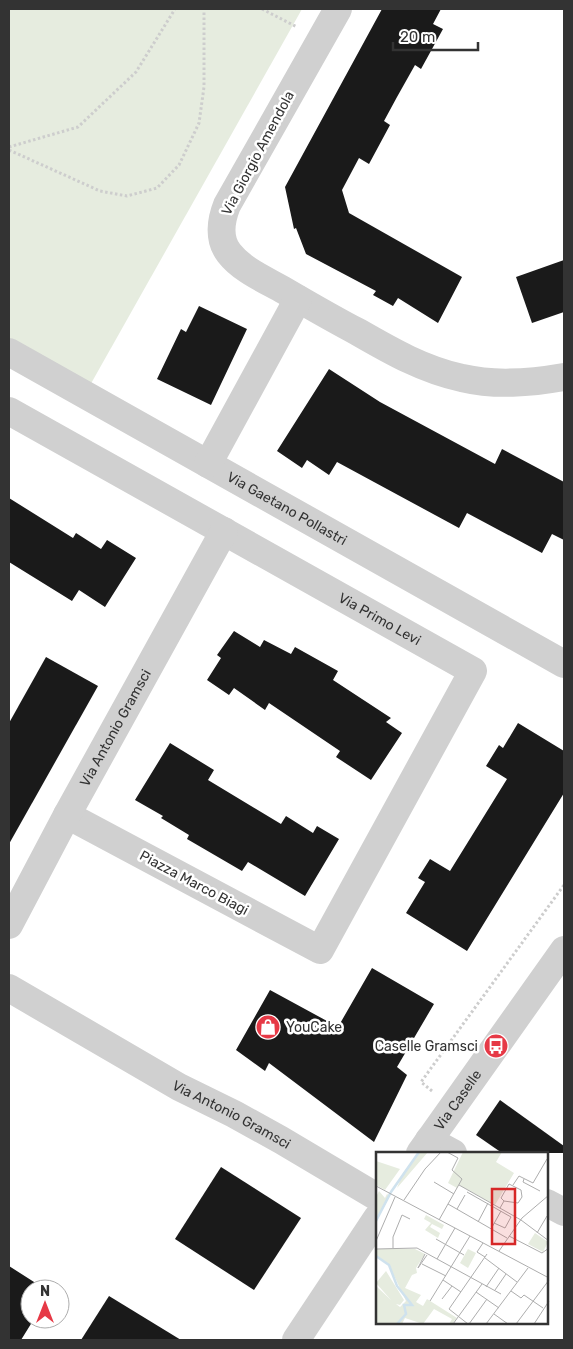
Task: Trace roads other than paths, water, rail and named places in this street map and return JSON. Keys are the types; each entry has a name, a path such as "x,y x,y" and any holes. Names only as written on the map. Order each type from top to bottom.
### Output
{"street":[{"name":"Via Giorgio Amendola","path":"338,9 231,197 222,217 222,239 227,251 236,261 298,299 410,361 432,370 492,383 519,383 564,378"},
{"path":"208,464 298,299"},
{"name":"Via Gaetano Pollastri","path":"9,352 564,664"},
{"name":"Via Primo Levi","path":"9,411 473,671 320,950"},
{"name":"Via Antonio Gramsci","path":"9,925 67,815 224,531"},
{"name":"Piazza Marco Biagi","path":"67,815 320,950"},
{"name":"Via Caselle","path":"425,1146 564,950"},
{"name":"Via Antonio Gramsci","path":"9,988 179,1087 281,1140 376,1196"},
{"path":"425,1146 449,1152"},
{"path":"548,1204 564,1212"},
{"path":"296,1340 376,1220"}],"place":[{"name":"YouCake","path":"268,1027"},
{"name":"Caselle Gramsci","path":"496,1046"}]}
